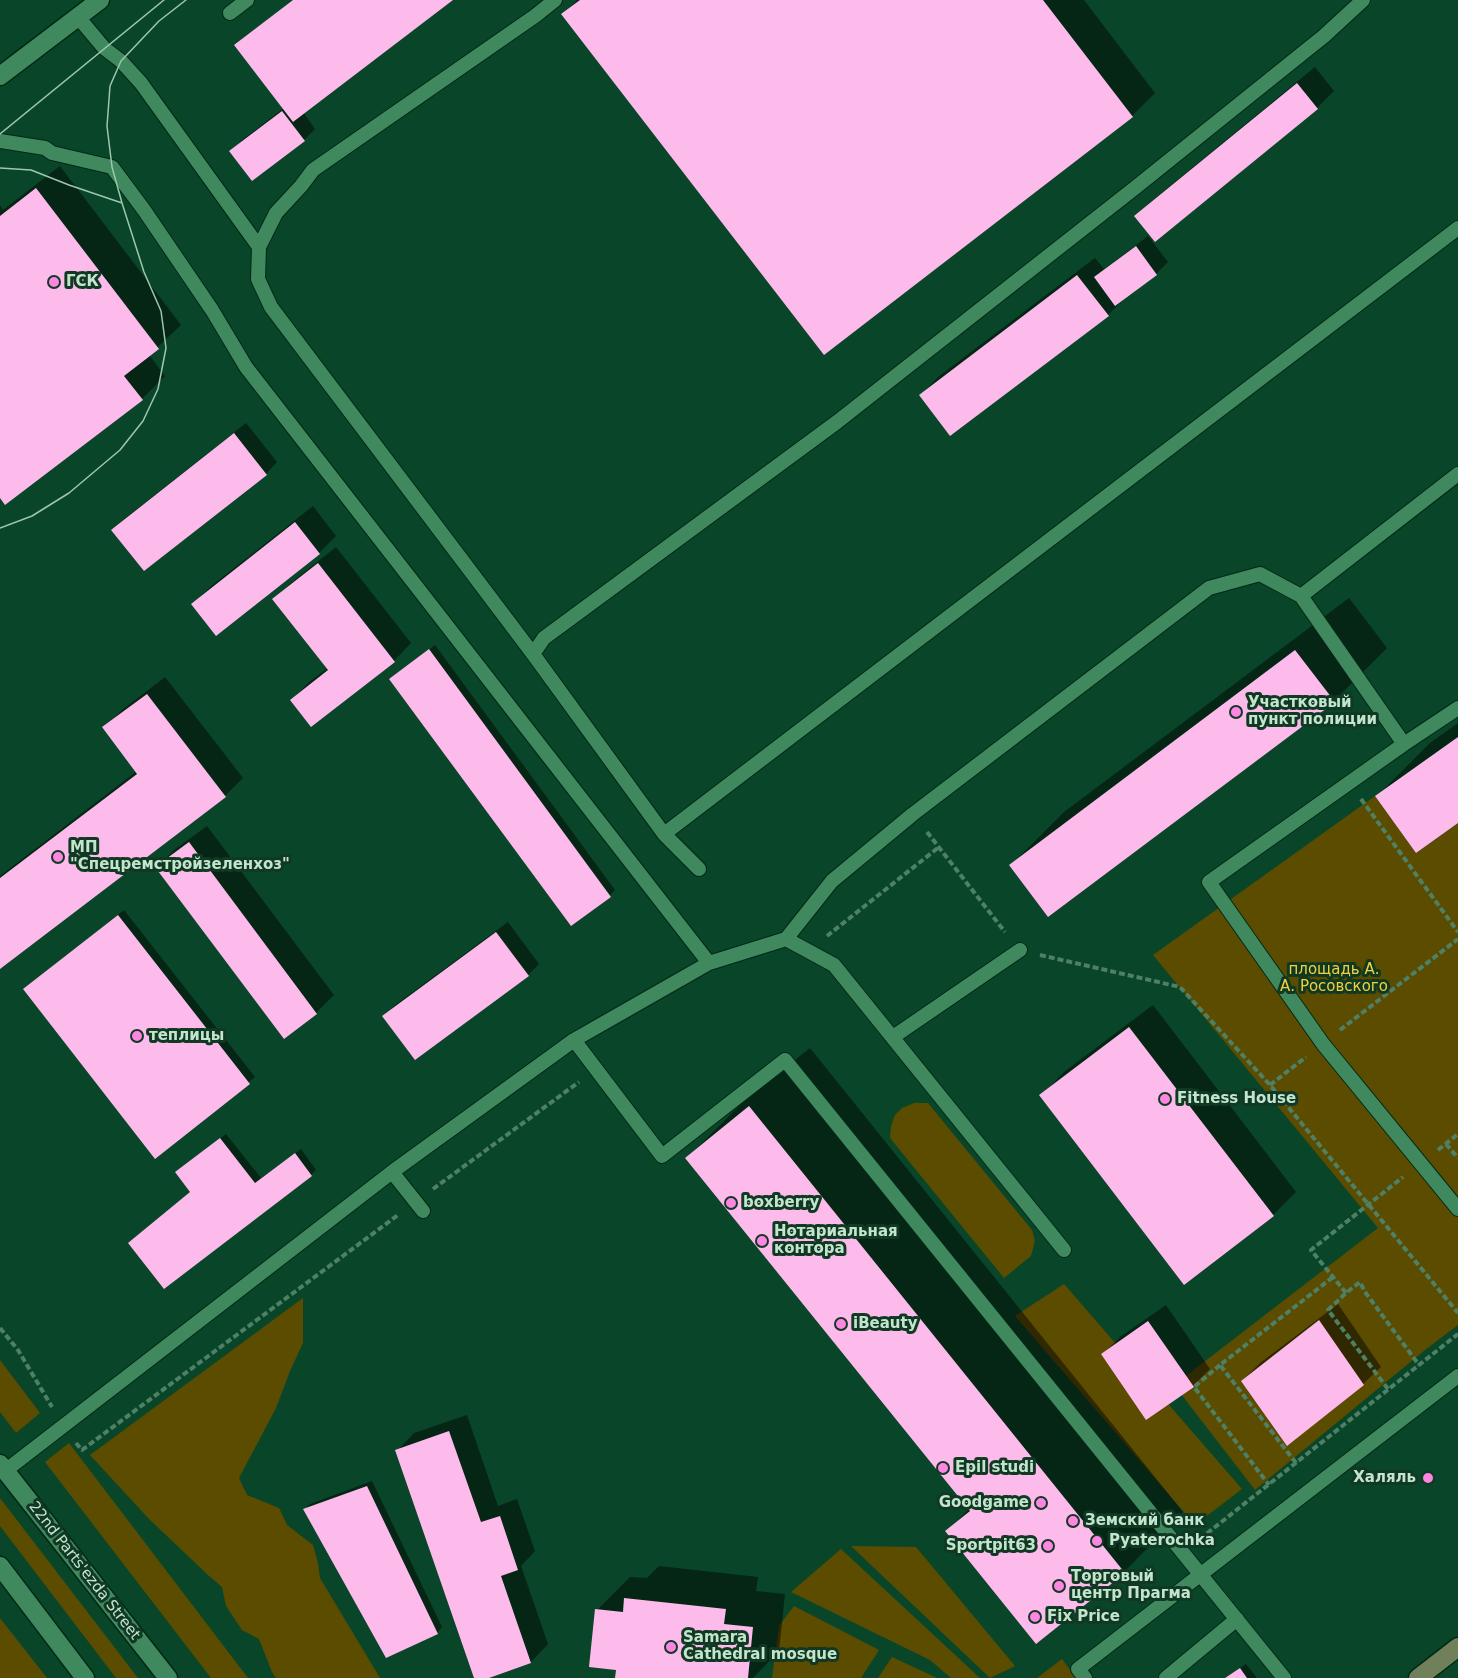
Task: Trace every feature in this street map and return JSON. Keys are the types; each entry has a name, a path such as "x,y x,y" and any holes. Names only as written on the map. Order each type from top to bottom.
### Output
{"main road":[{"path":"1418,1678 1458,1647"}],"street":[{"path":"0,76 100,0"},
{"name":"22nd Parts'ezda Street","path":"3,1468 168,1678"},
{"path":"0,1566 85,1678"}],"lane":[{"path":"230,13 247,0"},
{"path":"555,0 313,170 276,213 259,247 258,279 271,307 533,654 664,834 699,869"},
{"path":"533,654 544,638 837,422 1136,188 1324,36 1363,0"},
{"path":"78,17 104,48 121,61 141,83 259,247"},
{"path":"0,141 45,148 52,153 112,167 212,310 246,367 709,963"},
{"path":"664,834 1458,228"},
{"path":"1301,596 1458,474"},
{"path":"3,1468 63,1426 392,1173 574,1040 709,963 786,939 832,881 913,814 1209,588 1260,574 1301,596 1404,744"},
{"path":"1458,708 1209,882 1323,1044 1458,1209"},
{"path":"786,939 834,965 1064,1250"},
{"path":"893,1037 1020,951"},
{"path":"574,1040 662,1156 784,1060 1284,1678"},
{"path":"392,1173 419,1207"},
{"path":"1085,1678 1078,1669 1458,1376"},
{"path":"1166,1678 1237,1619"}],"path":[{"path":"1349,782 1458,932"},
{"path":"913,814 1020,951 1180,987 1270,1085 1458,1313"},
{"path":"808,951 939,847"},
{"path":"1270,1085 1458,939"},
{"path":"82,1450 419,1207 596,1069"},
{"path":"1446,1144 1458,1158"},
{"path":"1346,1293 1311,1250 1421,1163"},
{"path":"1269,1485 1194,1387 1333,1277"},
{"path":"1389,1389 1328,1310 1359,1282 1419,1365"},
{"path":"0,1328 18,1350 63,1426"},
{"path":"1183,1552 1458,1334"},
{"path":"1220,1365 1296,1463"}],"green space":[{"name":"площадь А. А. Росовского","path":"1375,796 1416,853 1458,823 1458,1325 1255,1490 1174,1385 1378,1228 1153,955"},
{"path":"914,1103 928,1103 1032,1230 1035,1241 1031,1256 1004,1278 890,1138 895,1115 902,1108"},
{"path":"1064,1284 1242,1489 1195,1525 1015,1316"},
{"path":"303,1298 303,1343 276,1408 239,1478 247,1495 279,1508 287,1525 313,1545 320,1578 380,1678 276,1678 259,1639 242,1630 226,1606 222,1587 149,1519 90,1455"},
{"path":"0,1360 40,1413 16,1433 0,1412"},
{"path":"69,1443 248,1678 211,1678 45,1462"},
{"path":"0,1498 138,1678 116,1678 0,1526"},
{"path":"851,1546 916,1547 1015,1666 990,1678"},
{"path":"841,1549 980,1678 951,1678 930,1660 791,1592"},
{"path":"794,1606 879,1650 861,1678 772,1678 779,1626"},
{"path":"0,1618 47,1678 0,1678"},
{"path":"892,1657 935,1677 936,1678 878,1678"},
{"path":"1062,1659 1076,1678 1037,1678"}],"building":[{"path":"293,0 453,0 293,122 234,45"},
{"path":"580,0 1043,0 1133,117 824,355 561,14"},
{"path":"1297,83 1318,109 1155,242 1134,216"},
{"path":"282,111 305,141 252,181 229,151"},
{"name":"ГСК","path":"36,188 159,349 124,376 143,400 5,505 0,498 0,216"},
{"path":"1136,246 1157,275 1115,306 1094,277"},
{"path":"1077,275 1109,316 950,436 919,395"},
{"path":"234,433 267,475 144,571 111,530"},
{"path":"295,522 320,554 216,636 191,604"},
{"path":"318,563 395,662 311,727 290,700 328,670 272,599"},
{"path":"429,649 611,897 571,926 389,679"},
{"path":"1295,650 1335,702 1048,917 1009,865"},
{"path":"147,694 226,797 0,969 0,878 137,774 102,727"},
{"path":"1458,737 1458,823 1416,853 1375,796"},
{"path":"189,842 317,1014 284,1039 155,867"},
{"name":"теплицы","path":"118,915 250,1084 155,1159 23,989"},
{"path":"496,932 529,976 415,1060 382,1016"},
{"path":"1129,1027 1274,1216 1184,1285 1039,1095"},
{"path":"749,1106 1125,1573 1036,1644 945,1531 970,1511 685,1158"},
{"path":"220,1138 255,1183 295,1153 312,1176 164,1289 128,1243 190,1192 175,1172"},
{"path":"1319,1320 1364,1385 1287,1446 1241,1381"},
{"path":"1148,1321 1194,1387 1146,1420 1101,1354"},
{"path":"449,1431 481,1522 500,1516 518,1570 501,1576 531,1663 489,1678 474,1678 395,1450"},
{"path":"367,1486 438,1634 386,1658 303,1509"},
{"name":"Samara Cathedral mosque","path":"624,1598 726,1609 724,1624 753,1627 748,1678 615,1678 616,1670 589,1667 595,1609 623,1612"},
{"path":"1240,1668 1247,1678 1225,1678"}],"tram line":[{"path":"0,134 164,0"},
{"path":"0,528 32,516 69,493 120,450 143,421 158,389 166,348 161,311 144,272 122,203 112,167 107,126 110,86 121,61 159,21 186,0"},
{"path":"0,168 31,170 122,203"}],"place":[{"name":"ГСК","path":"54,282"},
{"name":"Участковый пункт полиции","path":"1236,712"},
{"name":"МП \"Спецремстройзеленхоз\"","path":"58,857"},
{"name":"теплицы","path":"137,1036"},
{"name":"Fitness House","path":"1165,1099"},
{"name":"boxberry","path":"731,1203"},
{"name":"Нотариальная контора","path":"762,1241"},
{"name":"iBeauty","path":"841,1324"},
{"name":"Epil studi","path":"943,1468"},
{"name":"Халяль","path":"1428,1478"},
{"name":"Goodgame","path":"1041,1503"},
{"name":"Земский банк","path":"1073,1521"},
{"name":"Pyaterochka","path":"1097,1541"},
{"name":"Sportpit63","path":"1048,1546"},
{"name":"Торговый центр Прагма","path":"1059,1586"},
{"name":"Fix Price","path":"1035,1617"},
{"name":"Samara Cathedral mosque","path":"671,1647"}]}
